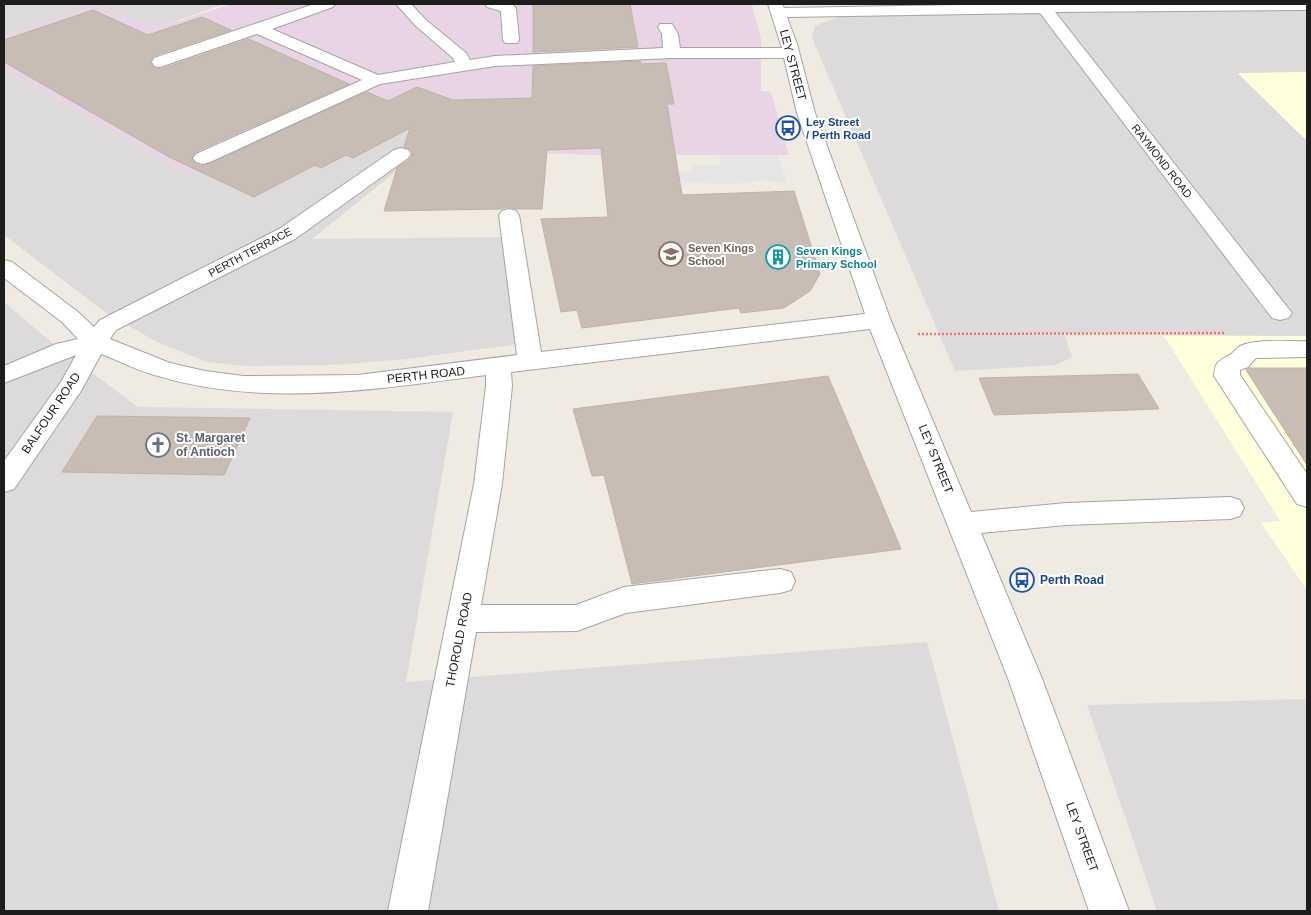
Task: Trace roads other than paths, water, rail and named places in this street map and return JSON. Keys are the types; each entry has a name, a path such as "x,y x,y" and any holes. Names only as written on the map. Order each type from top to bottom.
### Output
{"street":[{"path":"160,62 328,4"},
{"path":"403,4 421,23 460,56 466,66"},
{"path":"492,4 508,8 511,40"},
{"path":"777,9 1176,8 1307,5"},
{"name":"RAYMOND ROAD","path":"1044,8 1280,313"},
{"name":"LEY STREET","path":"777,9 791,53 806,113 882,328 1026,681 1109,911"},
{"path":"666,27 670,34 672,53"},
{"path":"257,28 376,80"},
{"path":"203,158 376,80 495,61 672,53 791,53"},
{"name":"PERTH TERRACE","path":"96,342 108,325 286,234 401,154"},
{"path":"509,216 530,363"},
{"name":"PERTH ROAD","path":"4,267 70,317 96,342 164,370 205,379 243,384 358,383 855,322 882,328"},
{"path":"4,375 65,350 96,342"},
{"name":"BALFOUR ROAD","path":"4,482 72,385 96,342"},
{"path":"1307,349 1248,352 1239,361 1227,366 1227,376 1307,496"},
{"name":"THOROLD ROAD","path":"408,911 488,484 500,386 498,367"},
{"path":"962,524 1066,514 1230,508"},
{"path":"462,619 508,617 577,618 624,600 780,581"}],"place":[{"name":"Ley Street / Perth Road","path":"788,128"},
{"name":"Seven Kings School","path":"671,254"},
{"name":"Seven Kings Primary School","path":"778,257"},
{"name":"St. Margaret of Antioch","path":"158,445"},
{"name":"Perth Road","path":"1022,580"}]}
